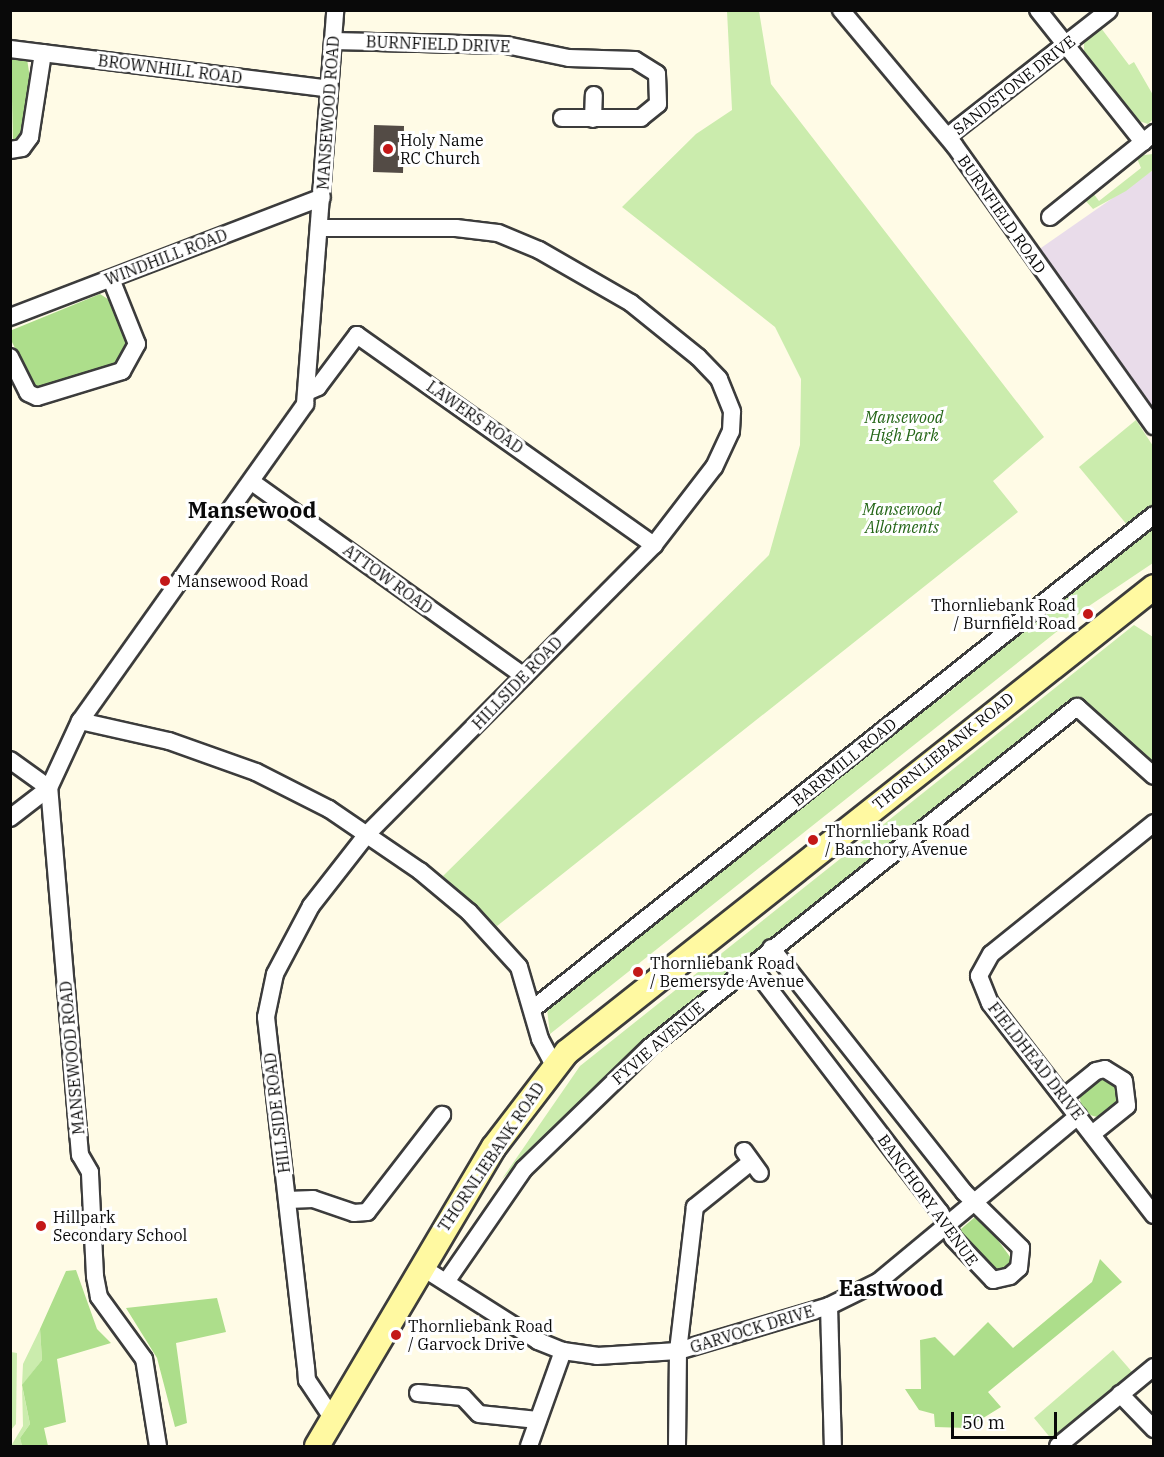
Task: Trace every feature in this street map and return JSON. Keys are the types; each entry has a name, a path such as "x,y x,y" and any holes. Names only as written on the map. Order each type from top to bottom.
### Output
{"main road":[{"name":"THORNLIEBANK ROAD","path":"316,1446 331,1416 420,1266 499,1140 554,1065 1154,587"}],"street":[{"name":"MANSEWOOD ROAD","path":"158,1446 144,1359 99,1297 95,1276 90,1172 80,1155 49,788 80,721 297,419 307,392 335,10"},
{"path":"1038,10 1065,46 1148,137 1050,217"},
{"name":"SANDSTONE DRIVE","path":"948,136 1108,10"},
{"name":"BURNFIELD ROAD","path":"846,12 948,136 1154,426"},
{"name":"BURNFIELD DRIVE","path":"333,41 506,45 569,58 635,60 657,74 658,104 648,114 562,118"},
{"name":"BROWNHILL ROAD","path":"10,49 329,89"},
{"path":"10,150 22,148 30,137 43,53"},
{"path":"593,118 594,95"},
{"name":"WINDHILL ROAD","path":"10,317 322,197"},
{"name":"HILLSIDE ROAD","path":"320,228 456,228 498,233 580,270 698,357 728,396 731,431 714,467 654,544 368,833 287,945 268,1001 271,1072 307,1380 331,1416"},
{"path":"10,357 28,393 37,397 122,371 137,344 111,279"},
{"name":"LAWERS ROAD","path":"307,392 318,387 357,335 654,544"},
{"name":"ATTOW ROAD","path":"252,482 524,676"},
{"name":"BARRMILL ROAD","path":"534,1008 1154,515"},
{"name":"FYVIE AVENUE","path":"446,1282 524,1168 650,1047 771,948 1077,707 1154,776"},
{"path":"80,721 224,758 295,790 368,833 435,883 501,945 519,967 534,1008 540,1039 554,1065"},
{"path":"10,760 49,788 10,818"},
{"name":"FIELDHEAD DRIVE","path":"1154,823 991,954 981,968 980,988 1154,1215"},
{"name":"BANCHORY AVENUE","path":"751,965 983,1273 993,1280 1010,1276 1019,1268 1021,1248 976,1201 771,948"},
{"path":"1064,1097 1096,1071 1105,1069 1124,1081 1127,1106 1092,1134"},
{"path":"287,1200 313,1199 354,1213 367,1212 441,1115"},
{"name":"GARVOCK DRIVE","path":"420,1266 538,1341 563,1351 597,1356 678,1352 829,1306 878,1282 1078,1116"},
{"path":"677,1446 678,1352 695,1207 751,1162"},
{"path":"829,1306 833,1446"},
{"path":"529,1446 563,1351"},
{"path":"1058,1446 1154,1367"},
{"path":"418,1393 463,1397 479,1414 538,1420"},
{"path":"1120,1394 1154,1429"}],"shaded area":[{"path":"1153,170 1153,409 1038,250"}],"green space":[{"name":"Mansewood High Park","path":"727,11 759,11 771,84 1044,437 993,481 1018,512 497,926 443,876 769,555 800,445 801,379 775,327 622,207 696,134 732,110"},
{"path":"1101,28 1129,65 1134,62 1153,95 1153,119 1148,124 1139,121 1084,52 1084,42"},
{"path":"11,54 27,59 32,91 23,136 13,143"},
{"path":"1153,154 1153,170 1126,191 1093,209 1084,199 1093,193 1099,201 1141,168 1136,156"},
{"path":"100,294 114,303 130,343 121,361 47,390 33,385 11,340 12,330"},
{"path":"1136,420 1153,446 1153,506 1128,526 1079,467"},
{"path":"1153,523 1153,563 1089,606 550,1034 547,1009 778,822 947,694"},
{"path":"1134,625 1153,637 1153,764 1079,696 615,1069 502,1179 580,1066"},
{"path":"1099,1079 1112,1085 1118,1098 1112,1111 1099,1117 1086,1111 1080,1098 1086,1085"},
{"path":"975,1217 981,1217 1016,1265 994,1275 961,1238 961,1229"},
{"path":"1100,1259 1122,1282 988,1392 1001,1407 967,1428 935,1427 934,1414 919,1410 905,1389 921,1389 920,1340 935,1337 954,1356 988,1322 1013,1348 1092,1282"},
{"path":"76,1270 97,1329 111,1343 57,1359 66,1422 44,1428 48,1446 22,1446 20,1438 30,1424 22,1385 42,1360 40,1329 66,1271"},
{"path":"217,1298 226,1332 176,1343 187,1423 175,1427 157,1358 126,1308"},
{"path":"40,1329 42,1360 22,1386 23,1364"},
{"path":"1113,1350 1133,1373 1053,1441 1034,1418"},
{"path":"11,1352 17,1353 16,1424 11,1430"},
{"path":"22,1386 30,1424 20,1438 22,1446 11,1446 23,1426"}],"building":[{"name":"Holy Name RC Church","path":"374,125 404,126 403,173 373,172"}],"place":[{"name":"Holy Name RC Church","path":"388,149"},
{"name":"Mansewood Road","path":"165,581"},
{"name":"Thornliebank Road / Burnfield Road","path":"1088,614"},
{"name":"Thornliebank Road / Banchory Avenue","path":"813,840"},
{"name":"Thornliebank Road / Bemersyde Avenue","path":"638,972"},
{"name":"Hillpark Secondary School","path":"41,1226"},
{"name":"Thornliebank Road / Garvock Drive","path":"396,1335"}],"district":[{"name":"Mansewood","path":"252,510"},
{"name":"Eastwood","path":"891,1288"}],"park label":[{"name":"Mansewood Allotments","path":"902,518"}]}
